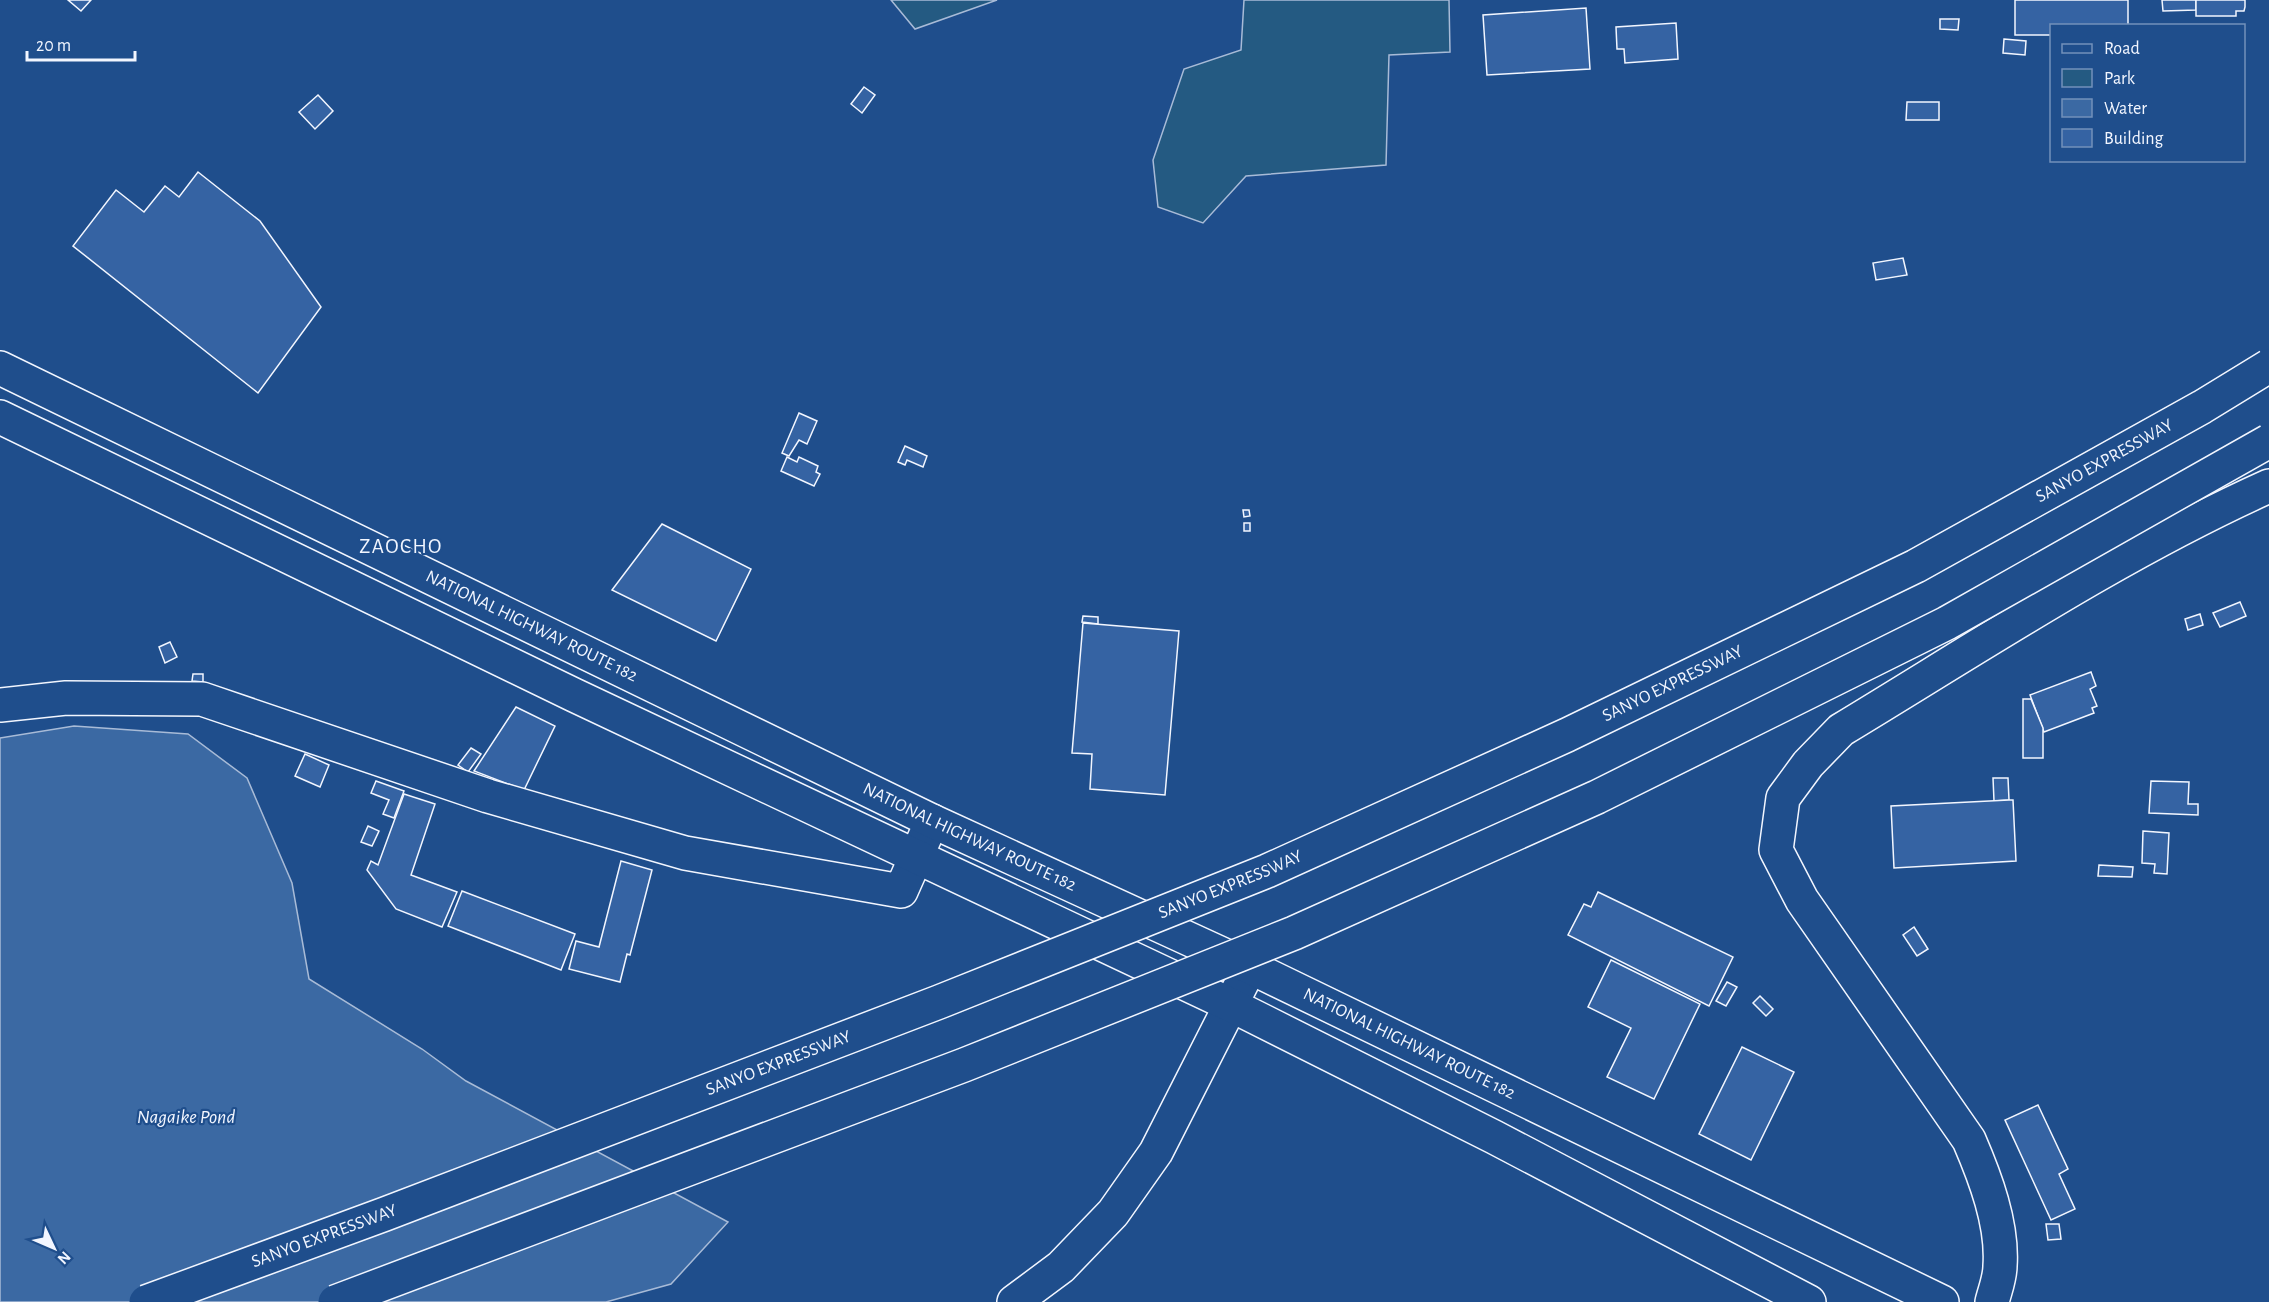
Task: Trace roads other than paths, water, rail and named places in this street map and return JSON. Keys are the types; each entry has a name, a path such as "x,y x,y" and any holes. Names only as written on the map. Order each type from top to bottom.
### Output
{"main road":[{"name":"SANYO EXPRESSWAY","path":"146,1302 385,1214 862,1031 1267,871 1567,735 1916,566 2202,407 2269,366"},
{"name":"NATIONAL HIGHWAY ROUTE 182","path":"0,368 932,821 1250,967 1942,1302"},
{"path":"0,417 563,690 1232,1005 1494,1137 1809,1302"},
{"path":"335,1302 964,1065 1304,928 1597,797 1947,623 2269,441"},
{"path":"1992,1302 2000,1266 1997,1222 1986,1179 1969,1140 1802,900 1776,850 1783,798 1808,764 1841,730 2095,577 2206,514 2269,486"},
{"path":"0,705 66,698 202,699 488,796 685,853 901,891 932,821"},
{"path":"1014,1302 1060,1267 1113,1213 1156,1152 1250,967"}],"water":[{"name":"Nagaike Pond","path":"74,726 188,734 247,778 292,883 309,979 422,1049 466,1081 728,1222 671,1284 606,1302 0,1302 0,738"}],"district":[{"name":"ZAOCHO","path":"401,546"}]}
